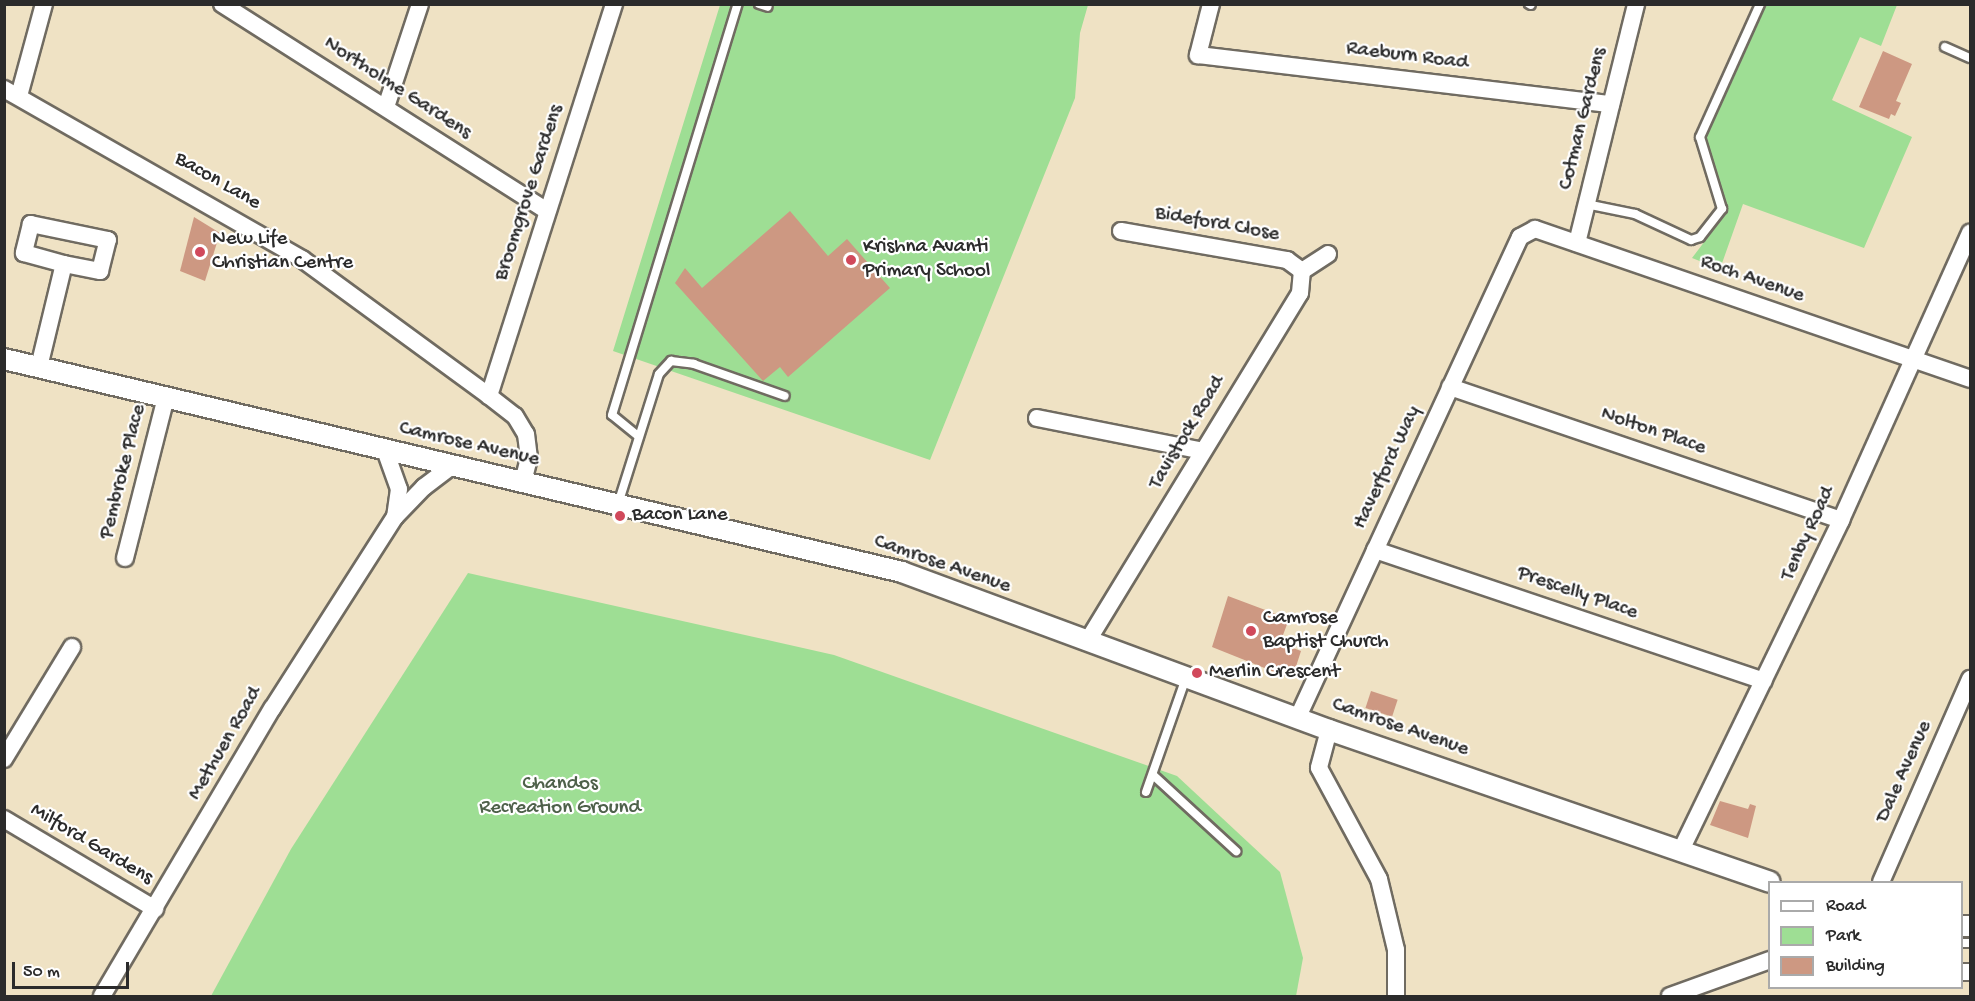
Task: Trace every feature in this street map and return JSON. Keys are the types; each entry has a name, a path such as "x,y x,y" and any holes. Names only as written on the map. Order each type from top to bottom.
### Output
{"street":[{"path":"12,92 44,4"},
{"path":"386,107 420,4"},
{"name":"Broomgrove Gardens","path":"489,396 614,4"},
{"name":"Raeburn Road","path":"1211,4 1198,55 1611,104"},
{"name":"Cotman Gardens","path":"1577,243 1636,4"},
{"name":"Northolme Gardens","path":"227,6 547,211"},
{"name":"Bacon Lane","path":"12,92 302,259 489,396 515,416 526,434 529,458 523,482"},
{"path":"31,224 108,240 100,271 64,264 24,253 31,224"},
{"name":"Roch Avenue","path":"1520,237 1535,229 1971,379"},
{"name":"Bideford Close","path":"1121,231 1287,260 1302,271"},
{"name":"Tenby Road","path":"1681,850 1841,520 1971,233"},
{"name":"Haverford Way","path":"1298,719 1520,237"},
{"path":"1302,271 1328,254"},
{"path":"39,367 64,264"},
{"name":"Tavistock Road","path":"1087,642 1300,293 1302,271"},
{"name":"Camrose Avenue","path":"4,359 902,572 1298,719 1768,881"},
{"name":"Nolton Place","path":"1450,387 1841,520"},
{"name":"Pembroke Place","path":"125,558 166,397"},
{"path":"1037,418 1203,451"},
{"name":"Methuen Road","path":"385,450 399,489 395,517"},
{"name":"Methuen Road","path":"102,996 272,709 395,517 424,487 452,466"},
{"name":"Prescelly Place","path":"1375,550 1764,681"},
{"path":"4,759 72,647"},
{"name":"Dale Avenue","path":"1881,881 1971,679"},
{"path":"1329,730 1319,768 1379,879 1396,950 1396,996"},
{"name":"Milford Gardens","path":"4,819 155,909"},
{"path":"1670,996 1768,961"}],"lane":[{"path":"638,436 612,415 738,4"},
{"path":"1586,204 1635,214 1691,240 1700,237 1722,209 1700,137 1760,4"},
{"path":"1945,47 1971,58"},
{"path":"618,504 659,374 671,361 694,364 785,396"},
{"path":"1146,792 1186,678"},
{"path":"1153,775 1236,851"}],"green space":[{"name":"Krishna Avanti Primary School","path":"720,5 1088,5 1080,33 1075,98 930,460 613,351"},
{"path":"1766,5 1897,5 1881,46 1860,37 1832,100 1912,137 1864,248 1743,204 1720,269 1692,258 1727,212 1706,136"},
{"name":"Chandos Recreation Ground","path":"468,573 834,655 1177,776 1280,872 1303,958 1296,996 211,996 291,849"}],"building":[{"path":"1883,51 1912,64 1896,101 1901,103 1895,116 1891,114 1889,119 1859,107"},
{"path":"790,211 828,256 847,239 890,288 788,377 780,367 763,381 675,283 685,268 702,288"},
{"name":"New Life Christian Centre","path":"194,217 220,233 205,281 180,271"},
{"name":"Camrose Baptist Church","path":"1228,596 1289,619 1280,643 1301,651 1292,679 1212,647"},
{"path":"1371,691 1398,700 1392,717 1365,708"},
{"path":"1720,801 1748,809 1750,804 1756,806 1748,838 1710,825"}],"place":[{"name":"New Life Christian Centre","path":"200,252"},
{"name":"Krishna Avanti Primary School","path":"851,260"},
{"name":"Bacon Lane","path":"620,516"},
{"name":"Camrose Baptist Church","path":"1251,631"},
{"name":"Merlin Crescent","path":"1197,673"}]}
